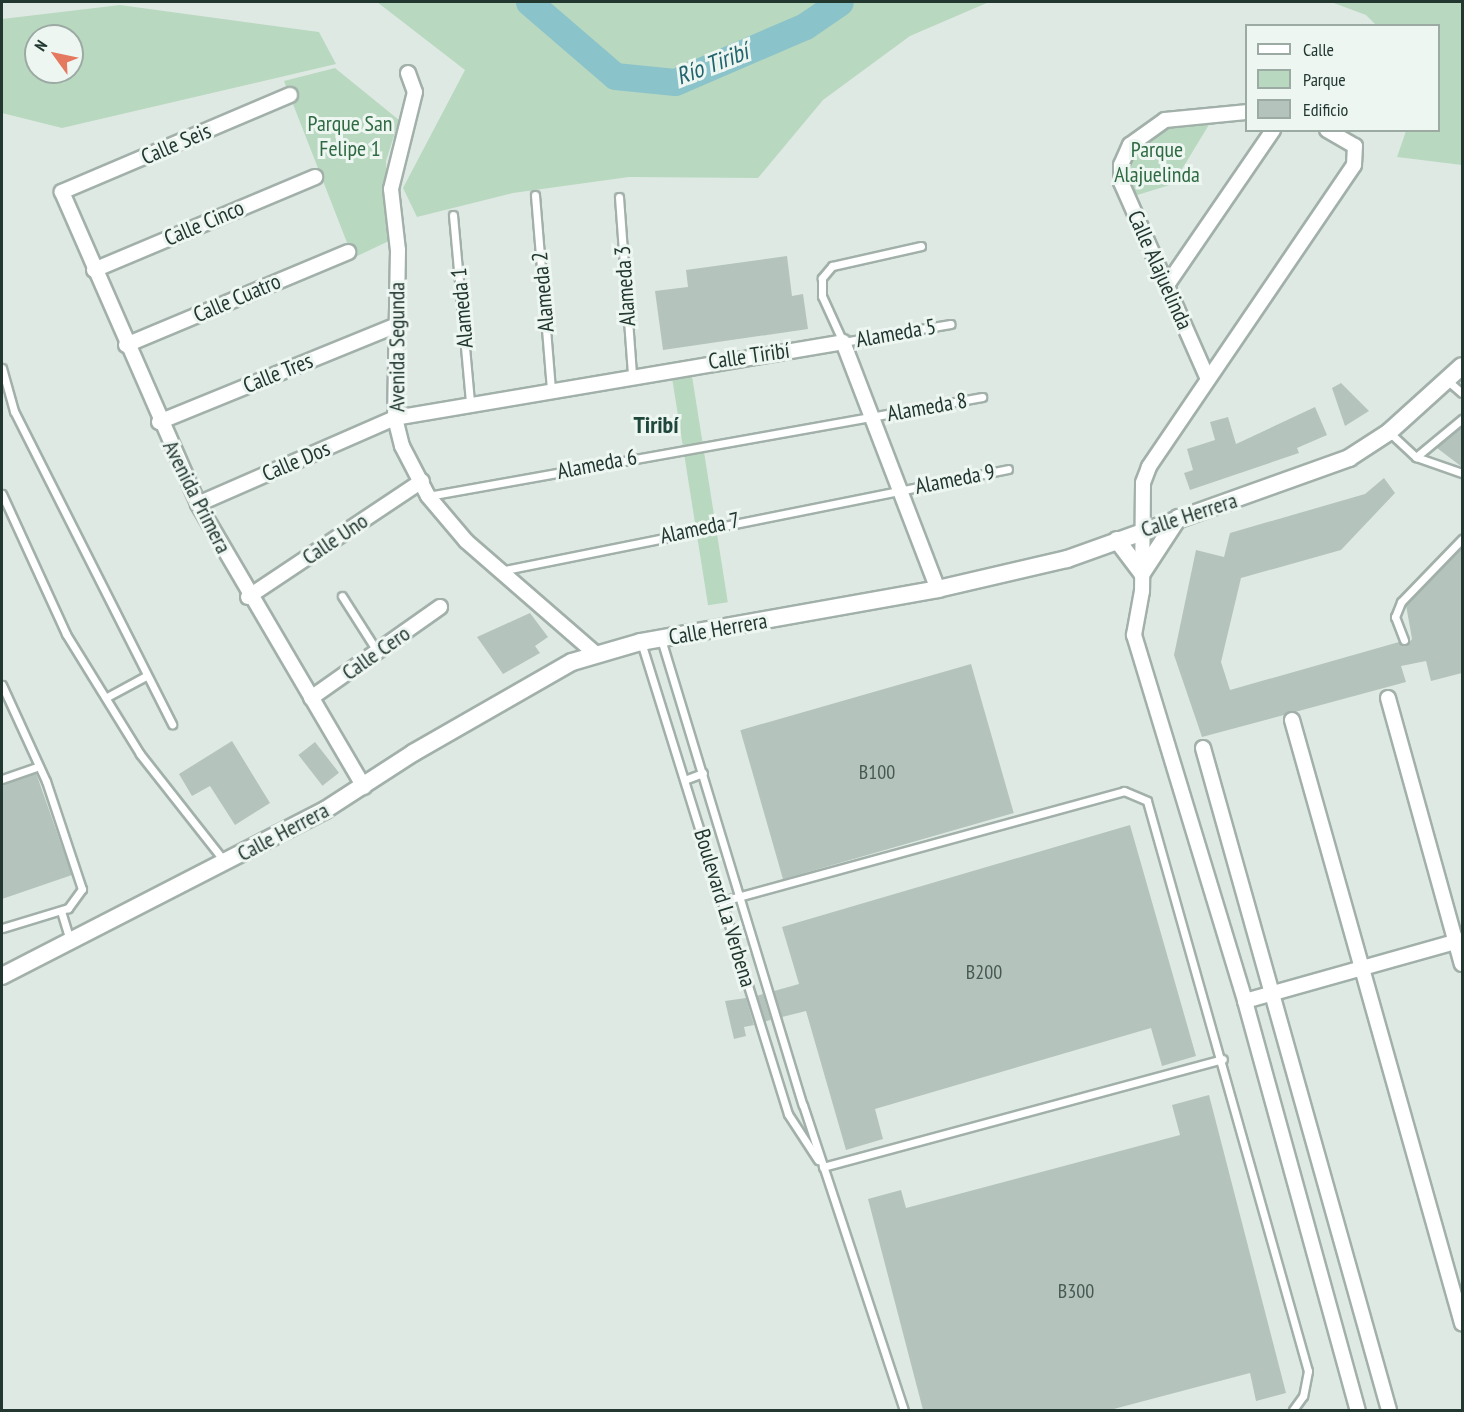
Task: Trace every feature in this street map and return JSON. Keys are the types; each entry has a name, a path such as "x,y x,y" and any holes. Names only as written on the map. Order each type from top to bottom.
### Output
{"street":[{"name":"Avenida Segunda","path":"408,73 415,92 391,189 398,250 395,418 402,446 428,496 498,572 596,654"},
{"name":"Calle Seis","path":"62,192 290,95"},
{"name":"Calle Alajuelinda","path":"1208,377 1121,182 1130,145 1164,120 1245,112"},
{"path":"1167,285 1272,132"},
{"path":"1330,132 1355,146 1354,165 1149,467 1143,483 1142,573 1134,635 1245,1001 1358,1410"},
{"name":"Calle Cinco","path":"94,270 315,177"},
{"name":"Avenida Primera","path":"62,192 159,422 198,504 248,597 364,787"},
{"name":"Calle Cuatro","path":"126,345 348,252"},
{"name":"Calle Tres","path":"159,422 397,325"},
{"path":"843,342 902,490 938,589"},
{"name":"Calle Tiribí","path":"395,418 470,401 843,342"},
{"name":"Calle Herrera","path":"2,976 225,863 364,787 518,691 596,654 641,642 938,589 1066,559 1142,530 1312,474 1389,432 1462,366"},
{"name":"Calle Dos","path":"198,504 395,418"},
{"name":"Calle Uno","path":"248,597 422,481"},
{"path":"1142,573 1178,518"},
{"path":"1117,540 1142,573"},
{"name":"Calle Cero","path":"311,698 440,607"},
{"path":"1388,698 1460,941 1462,964"},
{"path":"1292,720 1462,1323"},
{"path":"1203,748 1389,1410"},
{"path":"1245,1001 1460,941"}],"lane":[{"name":"Alameda 2","path":"534,195 551,388"},
{"name":"Alameda 3","path":"619,197 632,374"},
{"name":"Alameda 1","path":"453,215 470,401"},
{"path":"843,342 822,296 827,270 845,260 921,246"},
{"name":"Alameda 5","path":"843,342 950,324"},
{"path":"2,368 5,387 14,411 172,724"},
{"path":"1448,381 1462,393"},
{"name":"Alameda 8","path":"873,416 982,397"},
{"name":"Alameda 6","path":"428,496 873,416"},
{"path":"1416,456 1462,418"},
{"path":"1389,432 1416,456 1462,473"},
{"name":"Alameda 9","path":"902,490 1008,469"},
{"name":"Alameda 7","path":"498,572 902,490"},
{"path":"2,494 66,634 107,697 140,754 225,863"},
{"path":"1404,640 1395,617 1401,602 1462,539"},
{"path":"342,596 377,651"},
{"name":"Boulevard La Verbena","path":"662,639 823,1167 904,1410"},
{"name":"Boulevard La Verbena","path":"641,642 687,779 788,1114 823,1167"},
{"path":"107,697 146,676"},
{"path":"2,685 39,766 80,876 76,901 61,911 2,928"},
{"path":"2,779 39,766"},
{"path":"687,779 703,773"},
{"path":"723,901 1124,791 1136,793 1147,801 1223,1059 1308,1371 1304,1396 1293,1410"},
{"path":"61,911 70,941"},
{"path":"823,1167 1223,1059"}],"green space":[{"path":"377,2 989,2 910,36 823,100 758,178 629,177 513,193 417,217 403,188 465,70"},
{"path":"1331,2 1462,2 1462,165 1397,157 1406,132 1440,132 1440,24 1375,24 1366,15"},
{"path":"120,5 319,32 336,64 62,128 2,113 2,19"},
{"name":"Parque San Felipe 1","path":"335,68 399,120 386,161 389,241 353,258 284,81"},
{"name":"Parque Alajuelinda","path":"1210,123 1173,184 1134,196 1130,167 1139,144 1161,128"},
{"path":"692,376 728,602 708,605 672,379"}],"building":[{"path":"787,256 792,296 803,294 808,329 663,350 655,291 688,287 686,270"},
{"path":"1341,383 1369,411 1345,426 1332,388"},
{"path":"1315,407 1327,435 1297,448 1299,453 1190,490 1184,473 1193,470 1187,449 1215,440 1210,422 1228,417 1236,444"},
{"path":"1462,426 1462,467 1437,448"},
{"path":"1384,478 1395,493 1341,550 1241,578 1221,662 1230,690 1399,642 1407,645 1412,639 1406,605 1462,547 1462,673 1431,681 1426,661 1401,666 1406,682 1202,737 1174,655 1196,550 1224,557 1230,533 1365,494"},
{"path":"530,613 548,637 535,646 540,653 503,674 477,637"},
{"path":"971,664 1014,813 783,879 740,730"},
{"path":"232,741 270,803 235,825 210,786 192,796 179,774"},
{"path":"315,742 339,773 322,786 298,755"},
{"path":"36,773 72,875 2,899 2,785"},
{"path":"1130,825 1196,1056 1162,1066 1151,1028 875,1109 883,1139 846,1150 806,1011 782,1017 774,991 799,984 782,927"},
{"path":"763,994 771,1020 765,1022 757,996"},
{"path":"746,998 754,1025 744,1027 746,1036 734,1039 725,1001"},
{"path":"1209,1095 1286,1393 1256,1401 1250,1373 1110,1410 923,1410 868,1199 901,1190 906,1208 1180,1135 1172,1105"}],"waterway":[{"name":"Río Tiribí","path":"529,2 615,76 675,82 805,26 840,2"}],"district":[{"name":"Tiribí","path":"656,425"}]}
